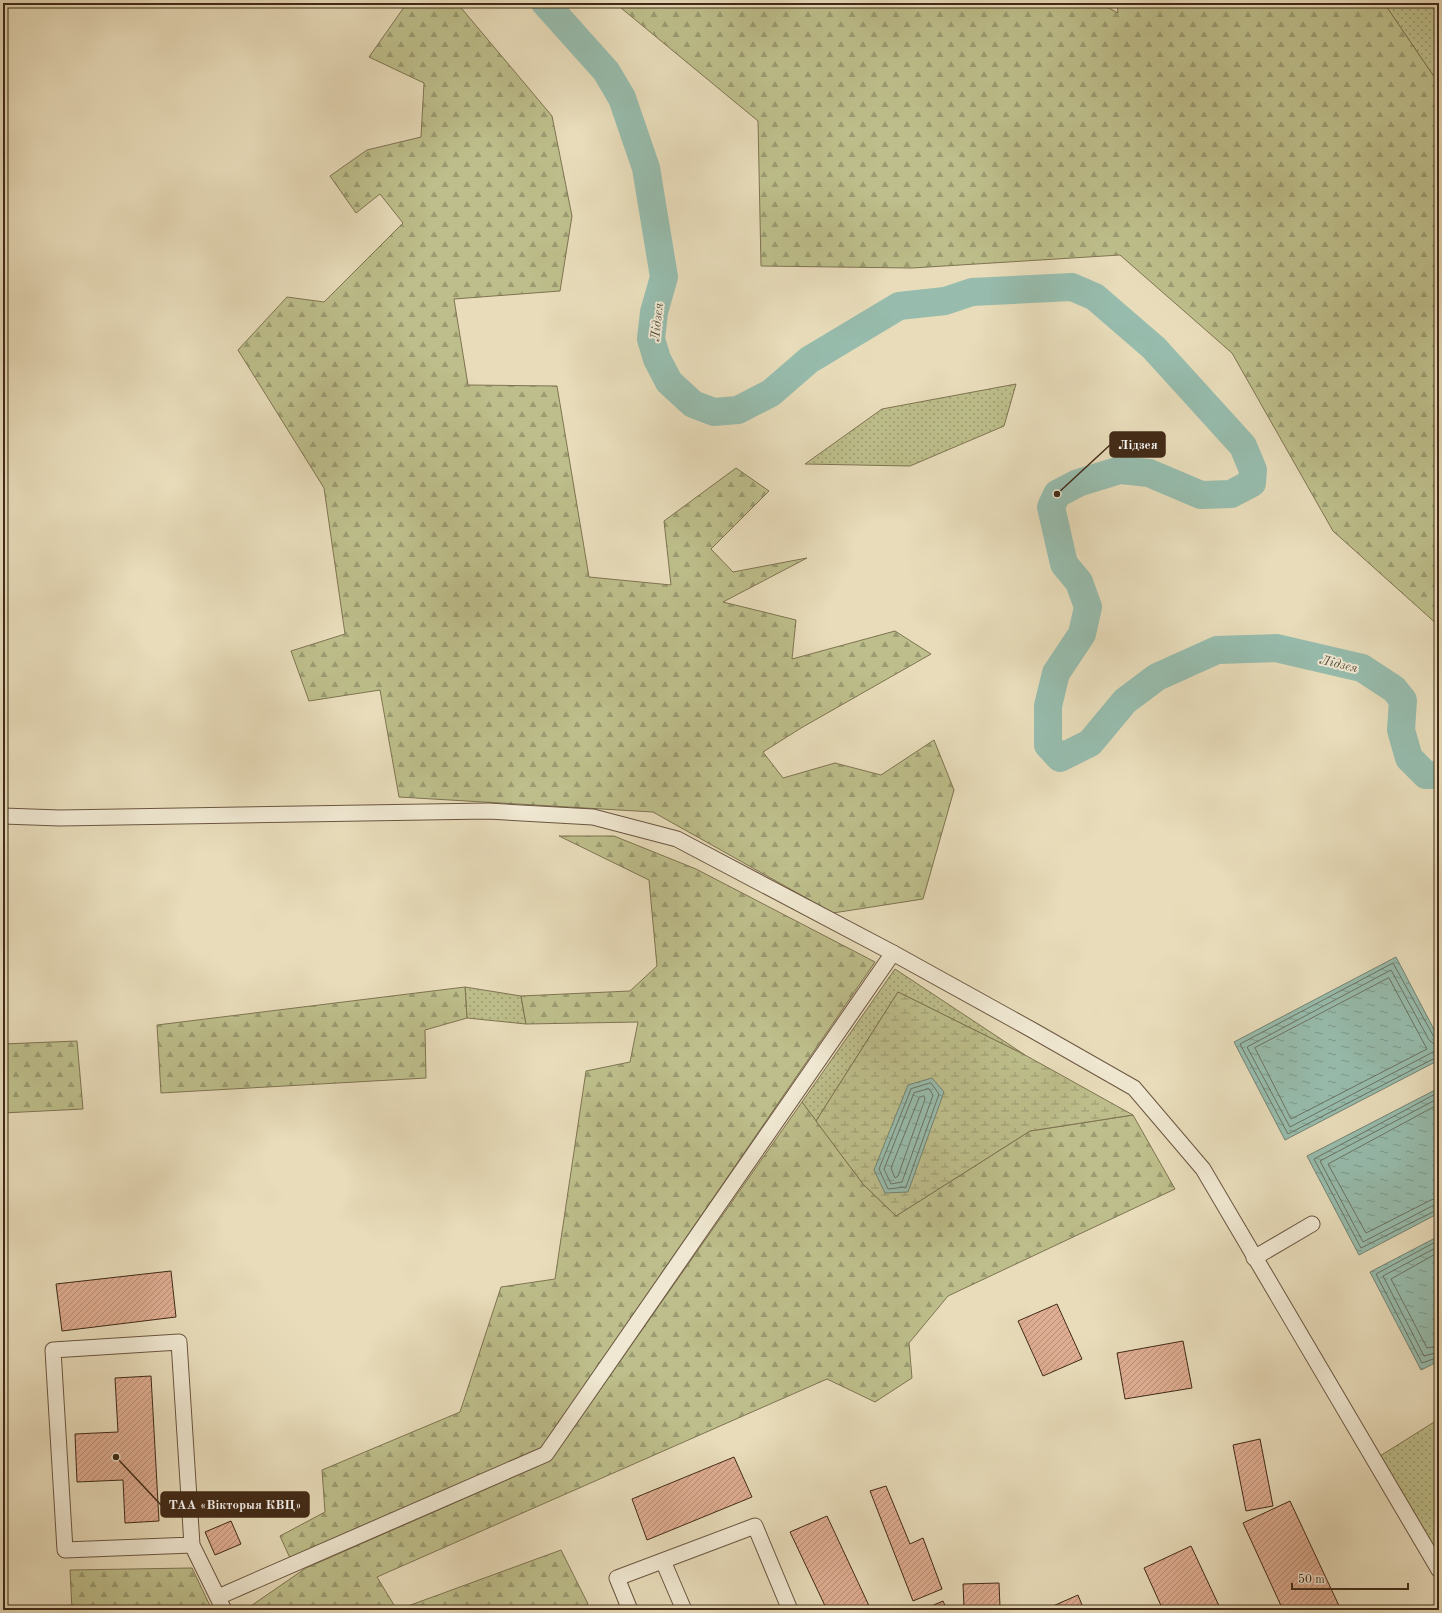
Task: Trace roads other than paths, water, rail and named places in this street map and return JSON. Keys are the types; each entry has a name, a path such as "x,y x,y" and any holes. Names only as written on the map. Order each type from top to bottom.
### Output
{"street":[{"path":"3,816 60,818 488,811 593,817 677,839 892,953 1134,1088 1203,1169 1439,1570"},
{"path":"192,1545 65,1550 53,1350 179,1342 192,1545 221,1604 546,1454 892,953"},
{"path":"1254,1258 1312,1224"},
{"path":"630,1610 617,1578 755,1526 790,1610"},
{"path":"663,1561 684,1610"}],"water":[{"path":"1396,957 1439,1039 1439,1060 1285,1140 1234,1042"},
{"path":"932,1078 944,1092 908,1192 885,1193 874,1170 908,1085"},
{"path":"1439,1088 1439,1213 1359,1255 1307,1156"},
{"path":"1439,1236 1439,1361 1421,1370 1370,1272"}],"waterway":[{"name":"Лідзея","path":"545,3 606,71 622,98 646,168 664,277 654,312 651,339 657,359 669,382 693,404 714,412 738,410 771,393 809,360 899,306 945,301 972,292 1072,287 1095,297 1154,348 1243,446 1253,470 1252,483 1231,494 1201,495 1149,473 1120,470 1078,483 1057,494 1051,507 1064,564 1079,582 1088,607 1082,634 1056,673 1048,706 1048,745 1060,758 1090,743 1125,701 1157,677 1217,650 1276,648 1362,668 1394,689 1403,700 1401,730 1409,758 1426,775 1439,775"}],"place":[{"name":"Лідзея","path":"1057,494"},
{"name":"ТАА «Вікторыя КВЦ»","path":"116,1457"}]}
